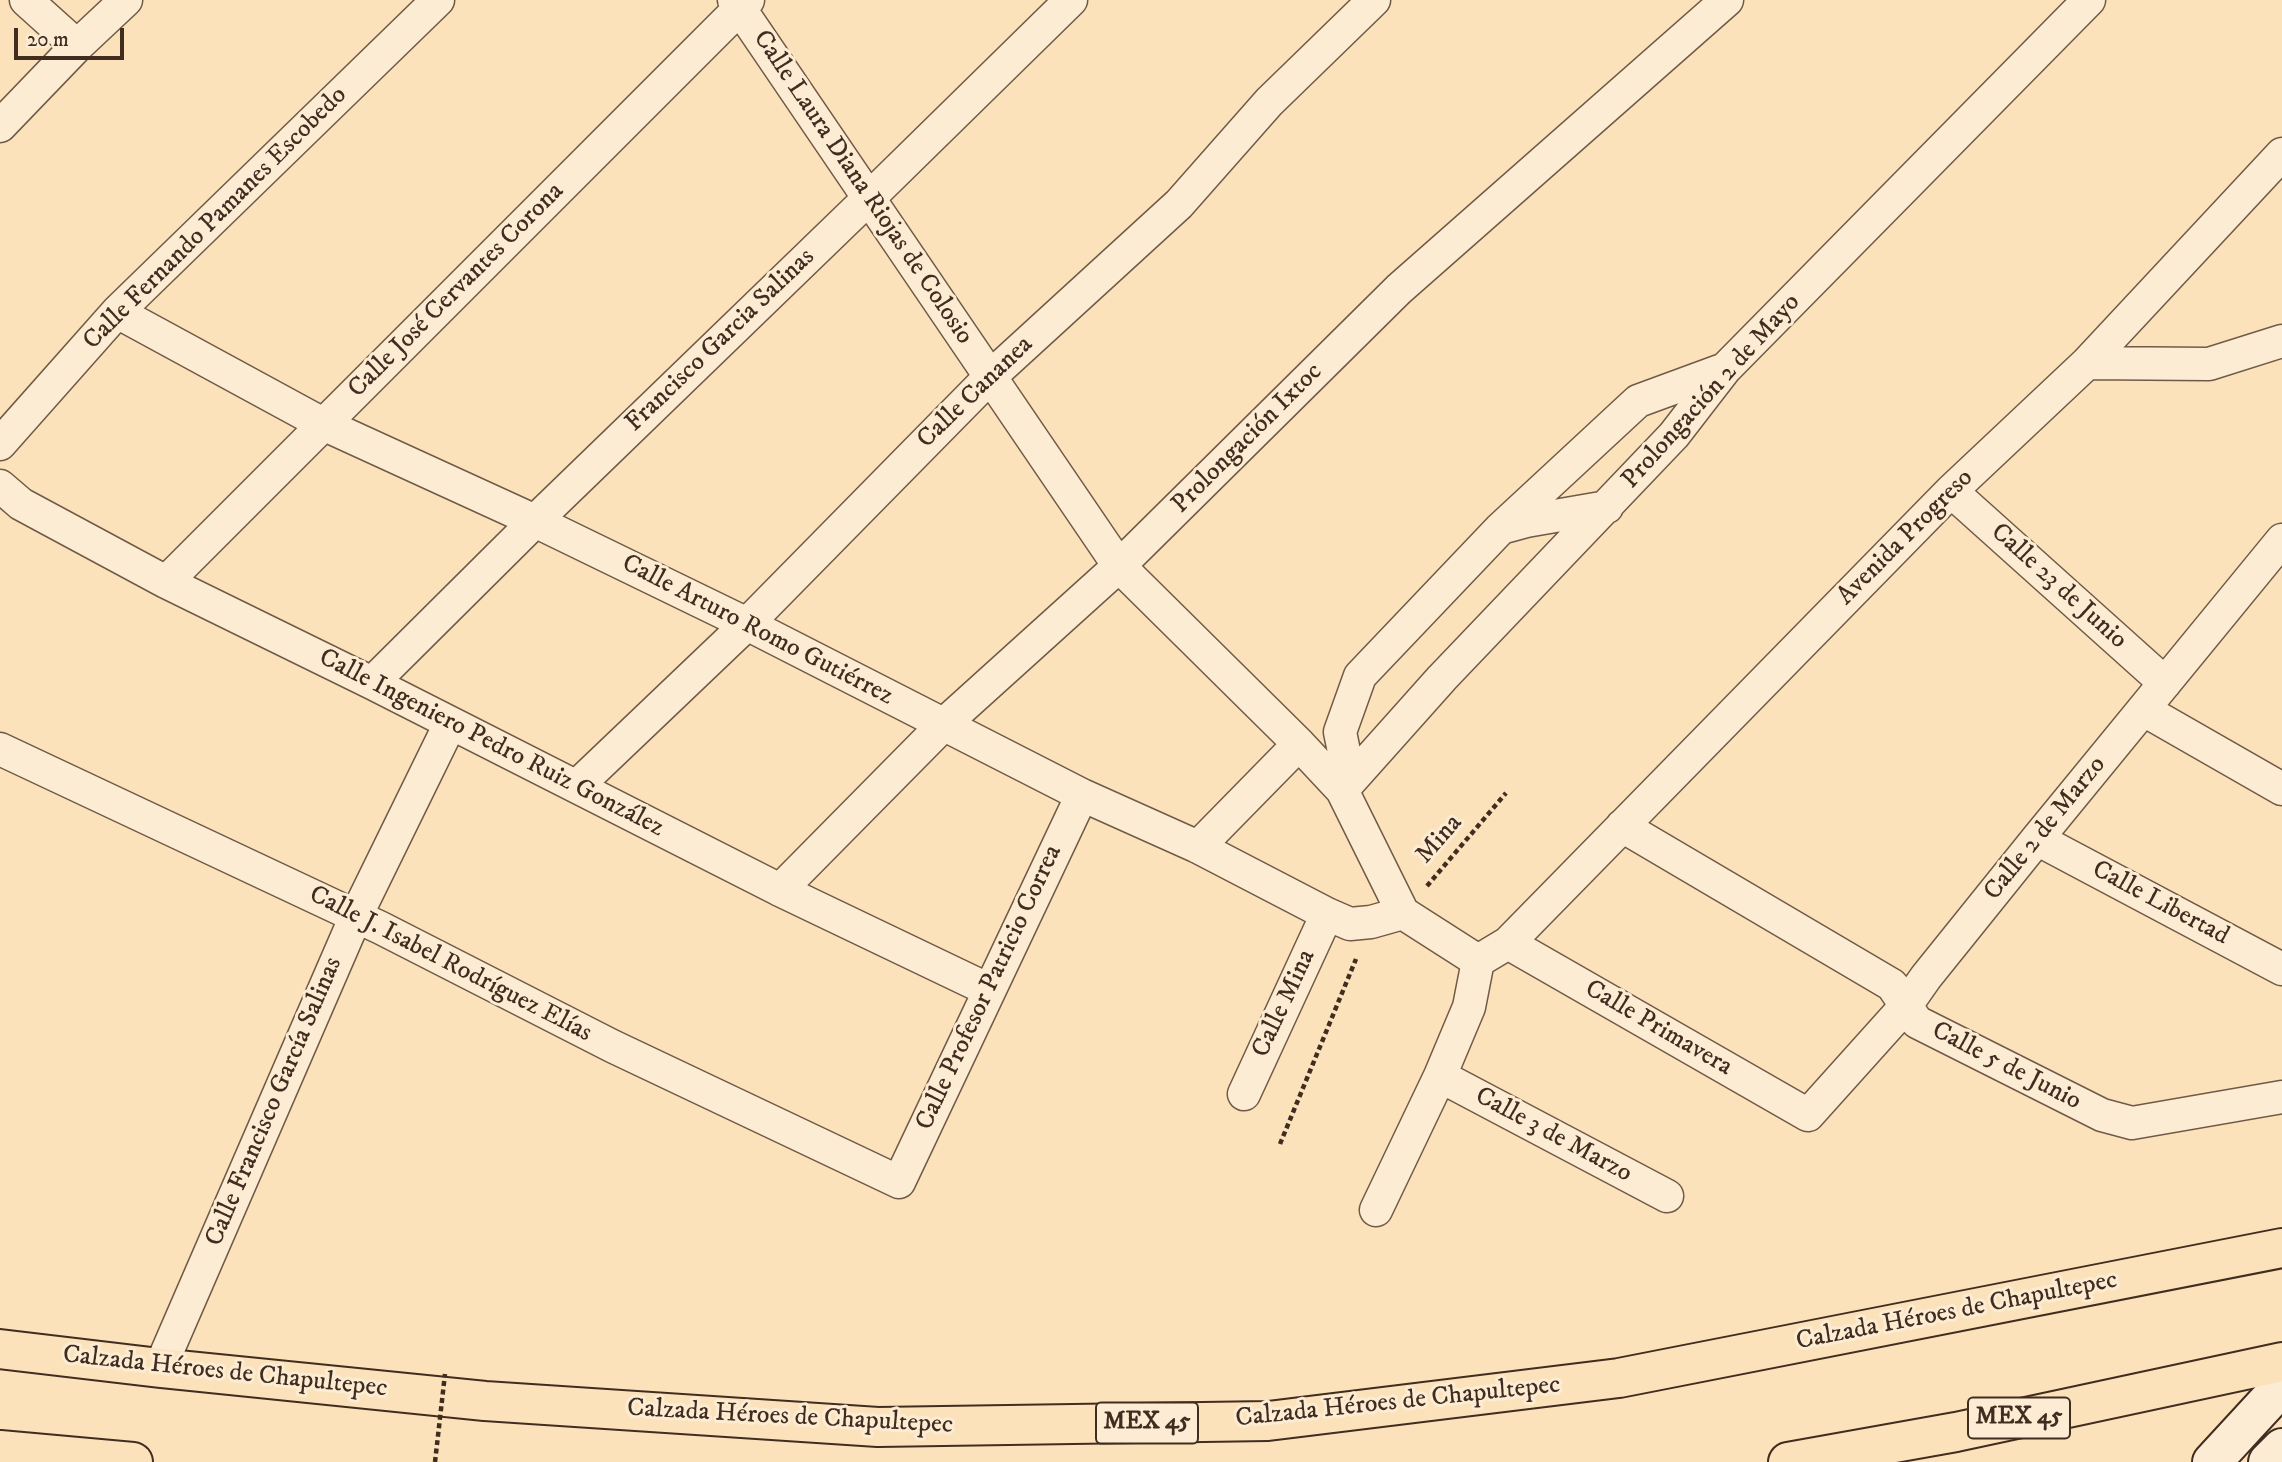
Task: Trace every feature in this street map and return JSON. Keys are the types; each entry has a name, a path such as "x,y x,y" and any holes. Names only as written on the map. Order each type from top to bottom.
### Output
{"main road":[{"name":"Calzada Héroes de Chapultepec","path":"0,1349 485,1401 878,1427 1268,1421 1619,1378 2282,1248"},
{"name":"MEX 45","path":"1788,1462 1956,1432 2282,1362"},
{"path":"2212,1462 2282,1386"},
{"path":"2268,1462 2282,1448"},
{"path":"0,1450 58,1459 133,1462"}],"street":[{"path":"26,0 77,46"},
{"path":"0,127 77,46 126,0"},
{"name":"Calle Fernando Pamanes Escobedo","path":"0,444 117,312 438,0"},
{"name":"Francisco Garcia Salinas","path":"372,683 1070,0"},
{"name":"Calle Cananea","path":"577,786 747,624 991,376 1179,204 1269,102 1374,0"},
{"name":"Prolongación Ixtoc","path":"780,890 943,725 1119,566 1399,289 1727,0"},
{"name":"Prolongación 2 de Mayo","path":"1346,786 1442,678 1674,435 1725,369 2089,0"},
{"name":"Calle Laura Diana Riojas de Colosio","path":"741,3 868,199 1119,566 1299,744 1346,786"},
{"name":"Calle José Cervantes Corona","path":"166,582 741,3"},
{"name":"Avenida Progreso","path":"1478,961 1508,943 1951,491 2087,363 2282,154"},
{"name":"Calle Arturo Romo Gutiérrez","path":"117,312 323,424 535,521 747,624 1082,795 1198,847 1327,914 1350,924 1371,922 1403,913"},
{"path":"2087,363 2209,364 2282,341"},
{"path":"1377,1210 1469,1007 1478,961 1403,913 1346,786 1340,732 1360,676 1500,529 1638,401 1725,369"},
{"name":"Calle Ingeniero Pedro Ruiz González","path":"0,486 21,504 166,582 780,890 989,990"},
{"name":"Calle 23 de Junio","path":"1951,491 2165,683"},
{"path":"1500,529 1526,521 1607,507"},
{"name":"Calle 2 de Marzo","path":"1808,1115 1905,1007 2037,839 2280,544"},
{"path":"2144,710 2282,789"},
{"name":"Calle Francisco García Salinas","path":"160,1368 356,916 450,724"},
{"path":"1198,847 1299,744"},
{"name":"Calle J. Isabel Rodríguez Elías","path":"0,749 356,916 612,1046 899,1182"},
{"name":"Calle Profesor Patricio Correa","path":"899,1182 1082,795"},
{"name":"Calle 5 de Junio","path":"1622,826 1892,985 1917,1022 2102,1115 2133,1123 2282,1097"},
{"name":"Calle Libertad","path":"2037,839 2282,969"},
{"name":"Calle Mina","path":"1244,1094 1327,914"},
{"name":"Calle Primavera","path":"1508,943 1808,1115"},
{"name":"Calle 3 de Marzo","path":"1440,1076 1667,1196"}],"path":[{"name":"Mina","path":"1403,913 1506,793"},
{"path":"1280,1144 1371,922"},
{"path":"435,1462 445,1374"}]}
